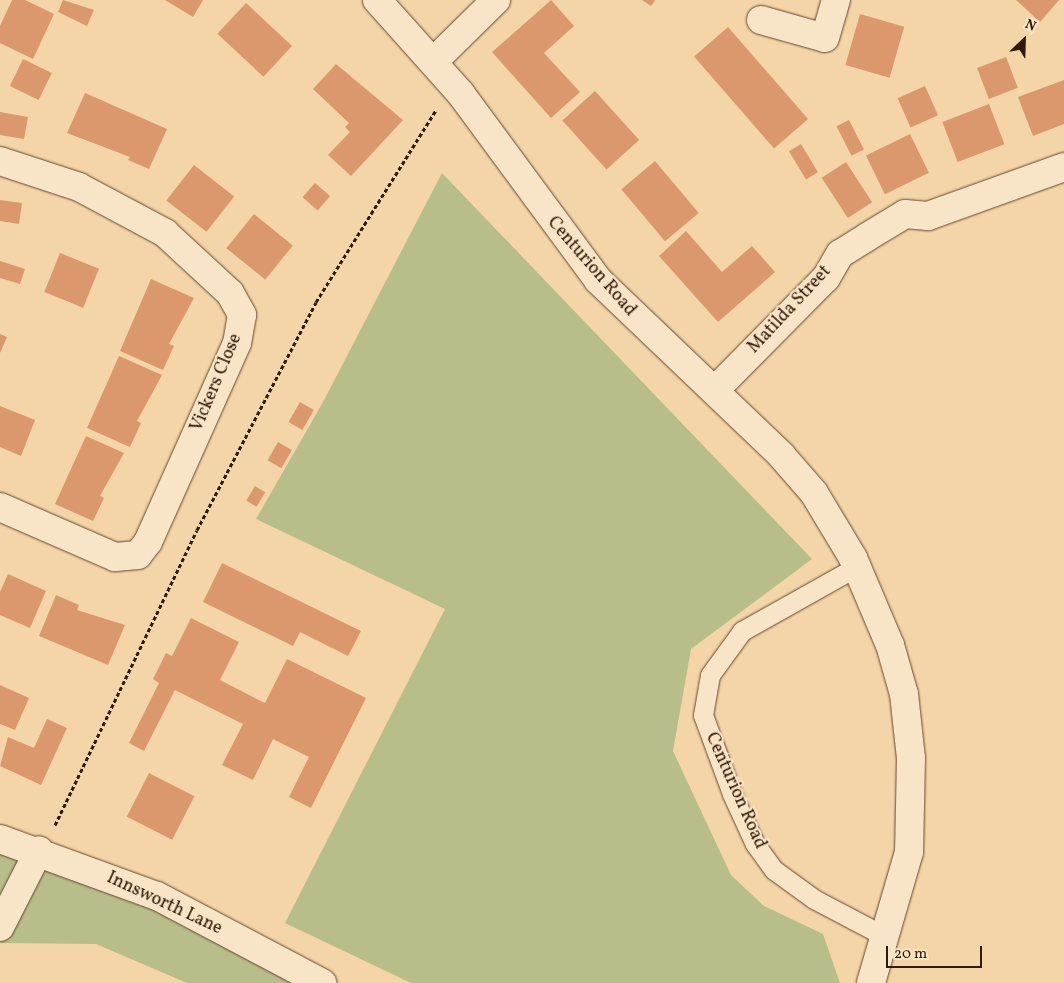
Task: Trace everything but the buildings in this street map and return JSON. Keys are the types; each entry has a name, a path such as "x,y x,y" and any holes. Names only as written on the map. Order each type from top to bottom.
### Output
{"street":[{"name":"Centurion Road","path":"377,0 453,84 598,280 715,390 814,493 856,567 890,645 904,694 911,758 909,852 886,937 871,983"},
{"path":"434,61 496,0"},
{"path":"761,20 825,38 836,0"},
{"name":"Vickers Close","path":"0,162 79,188 165,232 230,293 242,314 238,343 148,542 138,555 115,557 0,507"},
{"name":"Matilda Street","path":"715,390 826,278 840,254 860,241 905,214 928,216 1064,168"},
{"name":"Innsworth Lane","path":"0,839 39,850 157,896 322,983"},
{"path":"0,927 39,850"}],"lane":[{"name":"Centurion Road","path":"856,567 742,631 710,675 703,714 732,794 756,844 774,870 814,899 886,937"}],"path":[{"path":"39,850 316,302 453,84"}],"green space":[{"path":"442,173 812,559 691,649 673,751 731,875 764,906 823,934 840,983 411,983 285,923 445,609 256,519 323,402"},
{"path":"0,839 322,983 187,983 96,944 0,943"}]}
